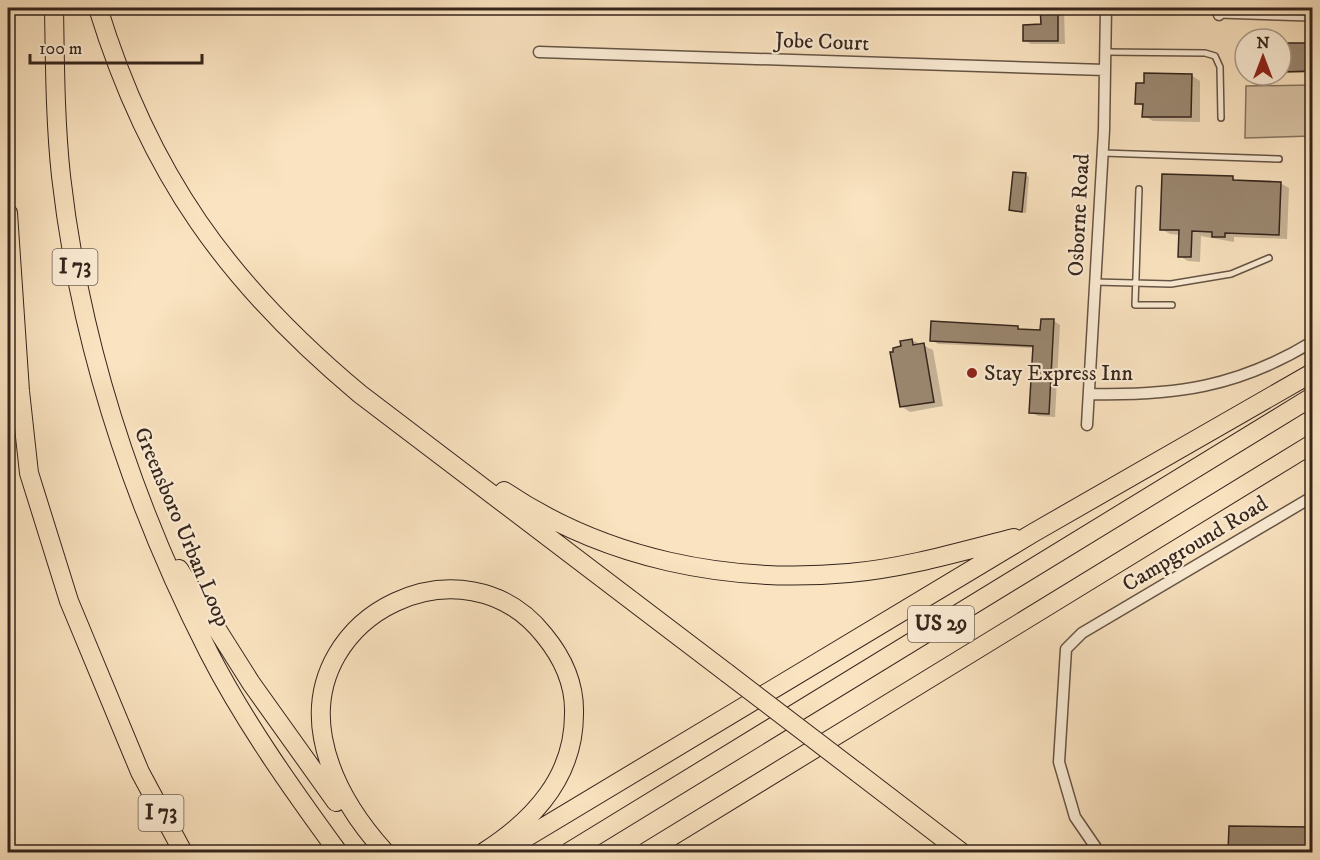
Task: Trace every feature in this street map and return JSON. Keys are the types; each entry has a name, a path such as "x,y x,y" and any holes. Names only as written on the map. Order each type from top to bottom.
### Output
{"highway":[{"name":"Greensboro Urban Loop","path":"54,8 56,113 61,176 72,251 105,394 124,457 147,516 210,655 251,726 338,852"},
{"path":"98,8 119,71 155,150 184,202 222,256 250,290 310,352 441,456 960,852"},
{"name":"I 73","path":"8,213 20,391 29,473 69,601 140,772 183,852"},
{"path":"502,852 1033,533 1312,373"},
{"name":"US 29","path":"569,852 1312,397"},
{"name":"US 29","path":"646,852 1312,444"},
{"path":"441,456 475,471 544,515 585,534 659,560 736,574 788,576 850,573 917,562 1033,533"},
{"name":"I 73","path":"147,516 250,683 357,830 376,852"},
{"path":"385,852 348,804 331,768 321,720 327,675 340,648 370,615 415,594 453,590 496,599 524,615 540,629 560,657 570,681 574,701 572,742 560,777 551,793 528,819 484,852"}],"street":[{"name":"Osborne Road","path":"1087,425 1103,153 1106,8"},
{"name":"Jobe Court","path":"538,52 1105,70"},
{"path":"1089,394 1124,395 1188,391 1224,382 1267,367 1312,342"},
{"name":"Campground Road","path":"1099,852 1075,817 1059,762 1066,650 1082,633 1312,497"}],"lane":[{"path":"1219,11 1309,18"},
{"path":"1105,52 1205,53 1215,56 1220,67 1221,118"},
{"path":"1103,153 1279,159"},
{"path":"1139,189 1135,305 1172,305"},
{"path":"1095,282 1171,284 1231,274 1269,258"}],"shaded area":[{"path":"1312,85 1312,136 1245,138 1246,87"}],"building":[{"path":"1040,8 1058,8 1058,41 1023,41 1023,25 1041,24"},
{"path":"1293,43 1312,43 1312,71 1293,72"},
{"path":"1144,73 1192,74 1191,117 1142,117 1143,104 1135,104 1136,83 1144,83"},
{"path":"1013,172 1026,173 1022,212 1009,210"},
{"path":"1162,174 1233,176 1233,180 1281,182 1279,235 1225,233 1225,237 1212,237 1212,232 1192,231 1191,257 1178,257 1179,230 1160,230"},
{"path":"1041,319 1054,319 1049,414 1029,413 1033,346 930,341 931,321 1018,326 1018,329 1040,330"},
{"path":"912,339 913,345 924,343 934,402 900,407 890,352 893,352 893,348 901,346 900,341"},
{"path":"1229,826 1312,827 1312,852 1228,852"}],"place":[{"name":"Stay Express Inn","path":"972,373"}]}
